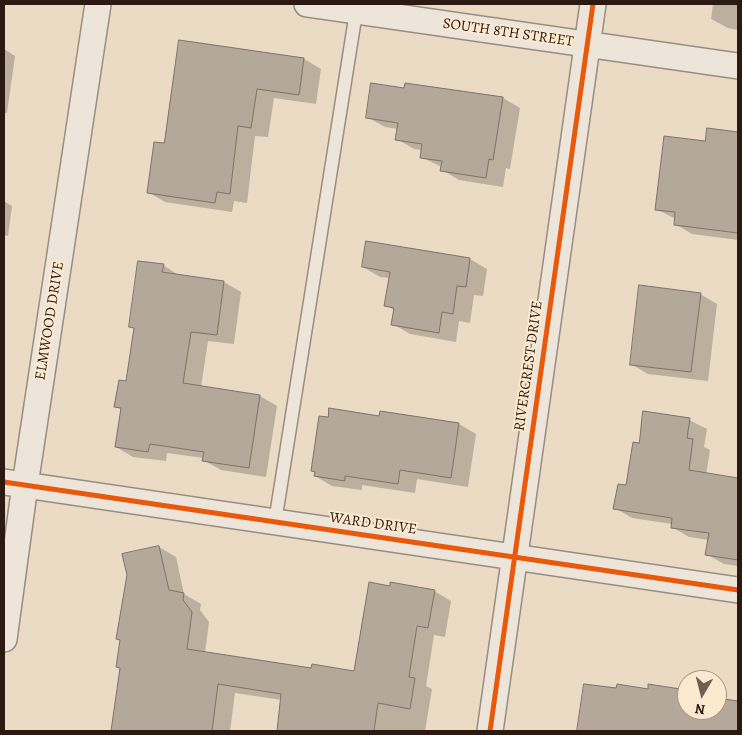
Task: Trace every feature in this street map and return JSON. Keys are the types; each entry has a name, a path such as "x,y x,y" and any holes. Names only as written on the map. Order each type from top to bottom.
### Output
{"street":[{"name":"ELMWOOD DRIVE","path":"4,639 14,484 98,4"},
{"name":"SOUTH 8TH STREET","path":"307,4 357,7 586,45 738,66"},
{"name":"RIVERCREST DRIVE","path":"490,731 593,4"},
{"name":"WARD DRIVE","path":"14,484 738,590"}],"lane":[{"path":"275,522 357,7"}],"building":[{"path":"179,40 304,58 299,95 257,89 251,128 238,126 230,194 217,192 215,203 147,193 154,142 164,143"},
{"path":"371,83 404,88 405,83 503,97 493,160 489,159 486,178 440,171 442,161 420,158 422,144 395,140 398,123 366,118"},
{"path":"707,128 738,132 738,233 674,225 675,212 655,210 664,136 705,141"},
{"path":"366,241 470,258 466,287 457,286 453,314 442,312 439,333 391,325 394,308 384,306 390,272 362,267"},
{"path":"138,261 164,264 162,272 224,281 217,335 191,332 183,383 260,395 249,468 202,461 204,452 150,444 148,452 115,447 121,408 114,407 119,380 126,381 134,328 129,327"},
{"path":"639,285 701,293 691,372 630,365"},
{"path":"329,408 379,416 380,411 459,423 451,478 400,470 398,484 345,476 345,481 314,476 315,472 311,471 319,416 328,417"},
{"path":"643,411 690,418 687,438 693,439 689,470 738,478 738,560 705,555 709,533 671,528 672,518 613,509 618,484 626,485 633,442 639,443"},
{"path":"159,546 169,590 184,593 183,600 192,612 187,649 311,668 312,664 354,671 369,582 390,586 390,582 435,590 428,628 417,626 409,677 415,678 410,709 378,703 374,731 277,731 281,694 218,684 212,731 111,731 120,668 116,667 120,640 116,639 127,575 122,554"},
{"path":"584,684 616,688 617,684 648,689 648,684 677,688 677,720 727,720 727,699 738,701 738,731 577,731"}],"cycle path":[{"path":"490,731 593,4"},
{"path":"4,482 738,590"}]}
